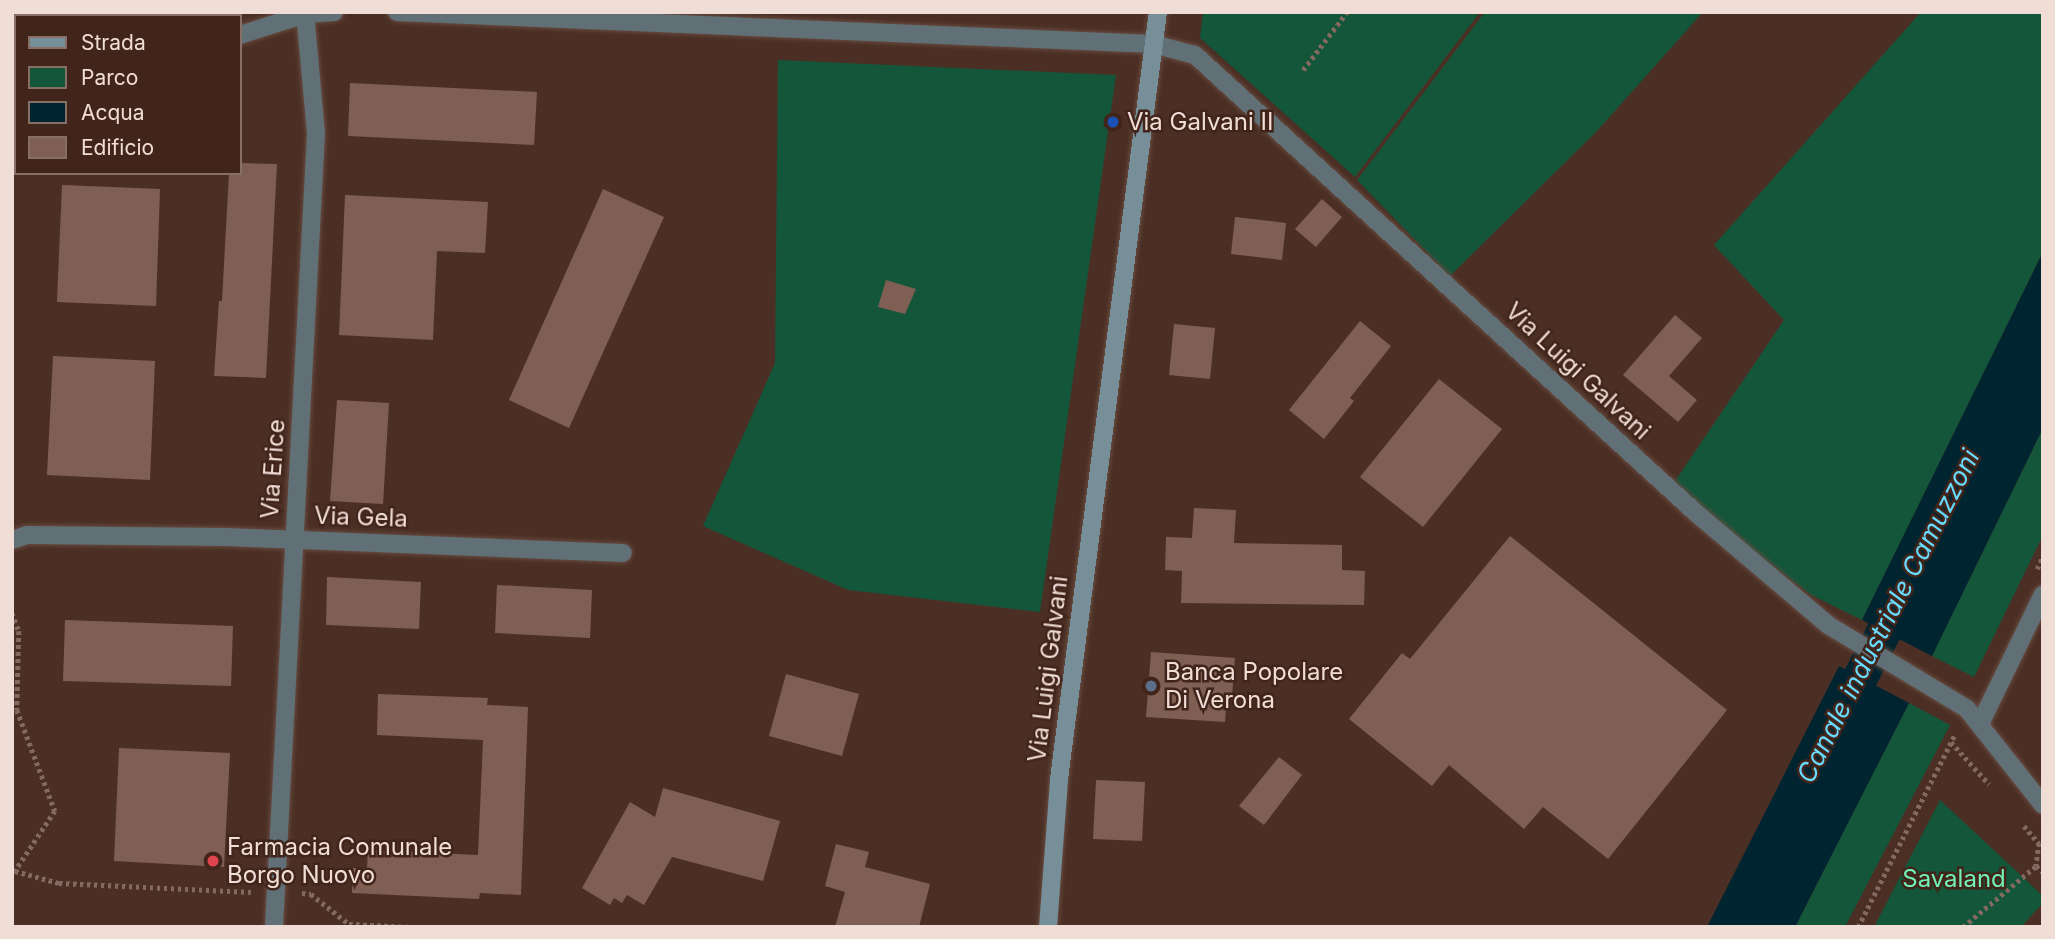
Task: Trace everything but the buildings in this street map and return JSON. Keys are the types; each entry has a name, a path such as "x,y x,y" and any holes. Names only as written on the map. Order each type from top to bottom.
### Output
{"street":[{"path":"242,34 305,13 334,12"},
{"path":"397,12 1153,44"},
{"name":"Via Luigi Galvani","path":"1048,927 1059,779 1158,12"},
{"name":"Via Erice","path":"274,927 316,133 305,13"},
{"name":"Via Luigi Galvani","path":"1153,44 1195,55 1696,513 1828,625 1960,704 1980,724 2043,805"},
{"name":"Via Gela","path":"12,540 27,535 293,539 623,553"},
{"path":"1980,724 2043,594"}],"path":[{"path":"1303,69 1347,12"},
{"path":"12,613 19,631 17,710 55,811 14,874 59,883 311,894 349,924 412,927"},
{"path":"1858,927 1951,742 1960,704"},
{"path":"1951,742 1994,790"},
{"path":"1963,927 2036,866 2039,843 2021,822"},
{"path":"2036,866 2043,872"}],"green space":[{"path":"12,12 217,12 14,14 12,98"},
{"path":"1203,12 1480,12 1355,177 1200,38"},
{"path":"1485,12 1703,12 1597,131 1450,276 1357,180"},
{"path":"1921,12 2043,12 2043,252 1862,620 1811,595 1671,487 1784,320 1714,245"},
{"path":"778,60 1116,75 1040,612 848,590 703,526 775,363"},
{"path":"2043,428 2043,535 1974,677 1932,656"},
{"path":"1909,703 1950,725 1845,927 1795,927"},
{"name":"Savaland","path":"1940,800 2043,896 2043,903 2021,927 1874,927"}],"water":[{"path":"2043,252 2043,428 1932,656 1862,620"},
{"path":"1839,666 1909,703 1795,927 1707,927"}],"waterway":[{"name":"Canale industriale Camuzzoni","path":"1838,720 1905,589"}],"place":[{"name":"Via Galvani II","path":"1113,122"},
{"name":"Banca Popolare Di Verona","path":"1151,686"},
{"name":"Farmacia Comunale Borgo Nuovo","path":"213,861"}]}
